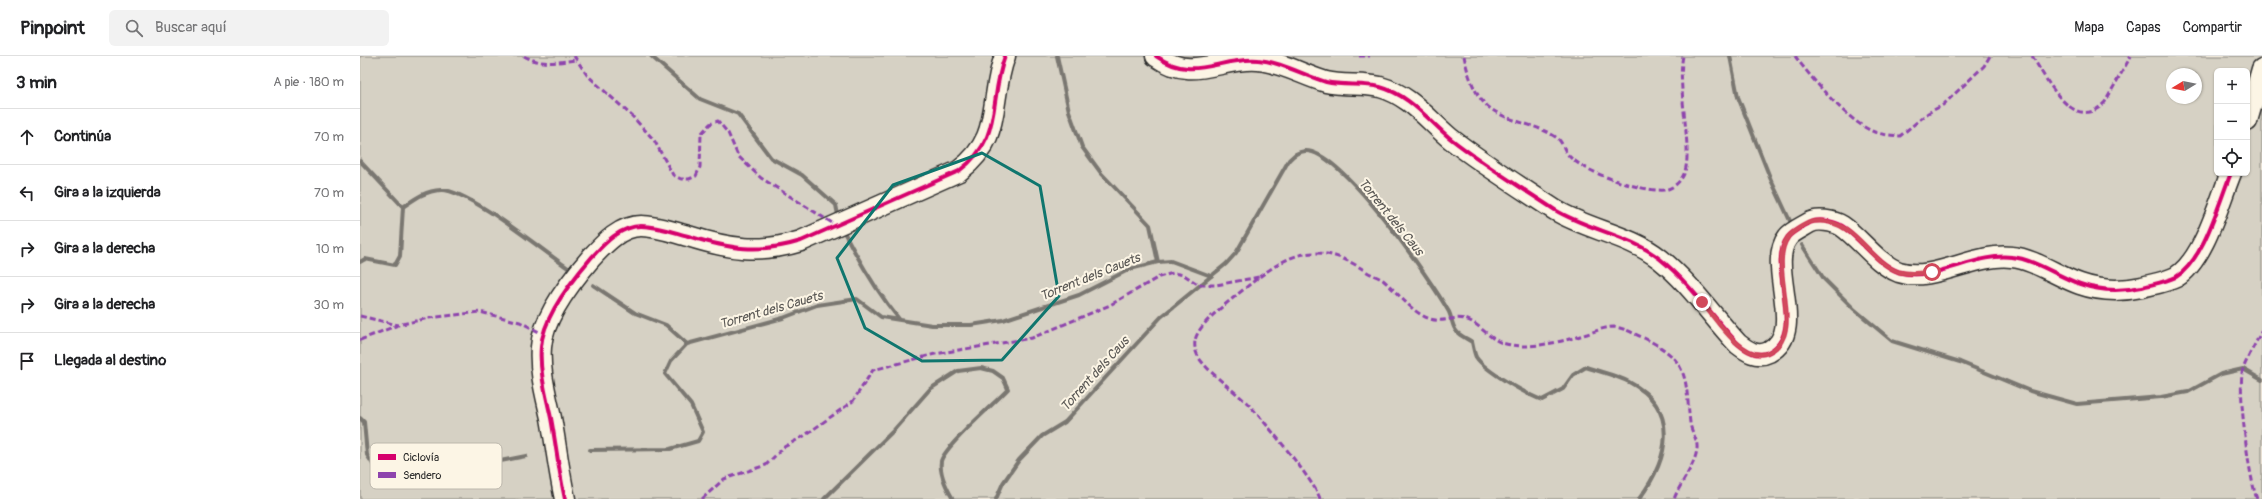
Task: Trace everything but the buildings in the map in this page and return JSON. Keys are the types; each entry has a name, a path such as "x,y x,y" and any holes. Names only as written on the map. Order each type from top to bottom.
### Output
{"street":[{"path":"565,499 544,390 541,346 548,321 555,308 587,263 601,247 622,232 639,226 668,230 736,249 756,250 779,248 800,241 959,171 973,161 988,138 1000,68 1005,56"},
{"path":"1156,56 1177,68 1192,69 1243,60 1272,62 1328,82 1378,87 1391,91 1409,101 1465,149 1556,211 1582,224 1650,252 1682,278 1738,344 1749,352 1757,354 1766,353 1775,348 1781,340 1786,328 1782,279 1783,253 1788,237 1812,221 1829,221 1840,224 1878,258 1899,272 1913,274 1932,272 2001,256 2015,257 2082,285 2103,289 2132,289 2160,283 2176,276 2187,266 2205,238 2230,176"},
{"path":"2250,111 2262,69"}],"highlighted area":[{"path":"982,153 1040,186 1059,296 1002,360 922,361 865,328 837,258 893,185"}],"shaded area":[{"path":"360,56 2262,56 2262,499 360,499"}],"waterway":[{"path":"651,56 700,99 738,114 771,158 802,175 836,205 838,215"},
{"path":"1057,56 1069,111 1082,147 1101,173 1150,225 1158,262"},
{"path":"1730,56 1738,97 1771,180 1791,223"},
{"name":"Torrent dels Caus","path":"996,499 1003,483 1019,460 1042,436 1065,422 1161,317 1226,264 1236,253 1289,160 1296,154 1305,151 1321,156 1340,171 1362,193 1384,219 1405,246 1439,296 1449,312 1455,330 1460,335 1472,342 1476,357 1488,369 1526,393 1542,400 1563,389 1573,375 1586,367 1613,375 1629,382 1646,393 1657,406 1663,420 1665,436 1663,452 1657,468 1639,499"},
{"path":"360,161 403,207"},
{"path":"360,262 365,259 395,265 400,256 403,207 425,193 441,190 453,192 469,199 505,222 568,268"},
{"path":"844,232 869,277 899,319"},
{"path":"1802,245 1824,279 1854,309 1892,341 1960,362 2030,391 2077,404 2161,397 2188,392 2221,374 2243,369 2262,380"},
{"name":"Torrent dels Cauets","path":"590,450 670,449 698,441 703,432 691,405 665,374 671,361 687,344 783,318 817,305 857,299 881,317 932,325 971,325 1003,320 1079,295 1130,269 1158,262 1171,261 1211,276"},
{"path":"593,285 635,313 666,325 687,344"},
{"name":"Torrent dels Caus","path":"824,499 893,431 930,389 958,371 981,368 993,371 1003,378 1008,389 951,445 941,461 942,476 953,499"},
{"name":"Torrent dels Cauets","path":"360,418 364,422 367,455 370,460"},
{"name":"Torrent dels Cauets","path":"502,461 526,456"}],"marked path":[{"path":"524,56 543,62 575,60"},
{"path":"574,56 587,75 632,116 654,140 673,175 681,179 689,179 696,176 700,167 701,134 710,124 718,121 728,133 738,156 761,178 837,226"},
{"path":"1359,56 1370,56"},
{"path":"1464,56 1469,74 1477,93 1484,103 1492,110 1557,138 1567,154 1576,162 1587,168 1614,180 1654,190 1664,190 1675,185 1683,176 1686,166 1687,153 1681,69 1683,56"},
{"path":"1795,56 1819,86 1850,117 1874,132 1900,136 1928,113 1943,105 1984,66 1990,56"},
{"path":"2032,56 2053,89 2062,100 2072,108 2082,112 2094,111 2105,102 2131,56"},
{"path":"1320,499 1317,492 1299,466 1253,409 1203,364 1197,354 1195,345 1197,335 1206,322 1254,281 1284,261 1299,255 1314,253 1330,255 1348,261 1383,280 1410,306 1428,318 1435,320 1465,319 1472,322 1496,340 1506,344 1516,346 1547,344 1578,337 1603,328 1614,327 1629,331 1659,346 1670,355 1682,372 1685,382 1691,426 1697,445 1696,455 1674,499"},
{"path":"702,499 724,479 766,465 784,447 804,436 853,401 873,370 935,354 1032,338 1110,305 1159,277 1173,273 1184,275 1199,285 1216,285 1259,277"},
{"path":"360,340 398,325 429,318 480,312 520,322 543,334"},
{"path":"360,316 398,325"},
{"path":"2257,499 2247,454 2243,413 2242,379 2245,364 2262,330"}],"cycle path":[{"path":"565,499 551,418 543,383 541,347 543,335 553,311 575,277 601,247 619,232 641,226 659,228 731,247 758,249 786,245 801,241 959,171 973,158 983,145 989,132 1000,73 1005,56"},
{"path":"1156,56 1170,64 1182,68 1206,67 1244,60 1267,61 1326,82 1366,85 1380,87 1391,91 1410,102 1463,148 1555,210 1581,223 1636,244 1660,259 1681,278 1738,344 1756,354 1765,354 1780,342 1785,329 1786,314 1782,281 1782,249 1790,235 1812,221 1826,221 1842,226 1883,263 1899,272 1926,274 1984,259 2012,257 2029,261 2080,284 2111,290 2127,289 2142,287 2168,280 2176,277 2186,269 2195,258 2210,230 2230,176"}],"route":[{"path":"1702,302 1738,344 1749,352 1757,354 1766,353 1775,348 1781,340 1786,328 1786,313 1782,279 1783,253 1788,237 1812,221 1829,221 1840,224 1878,258 1899,272 1913,274 1932,272"}]}
